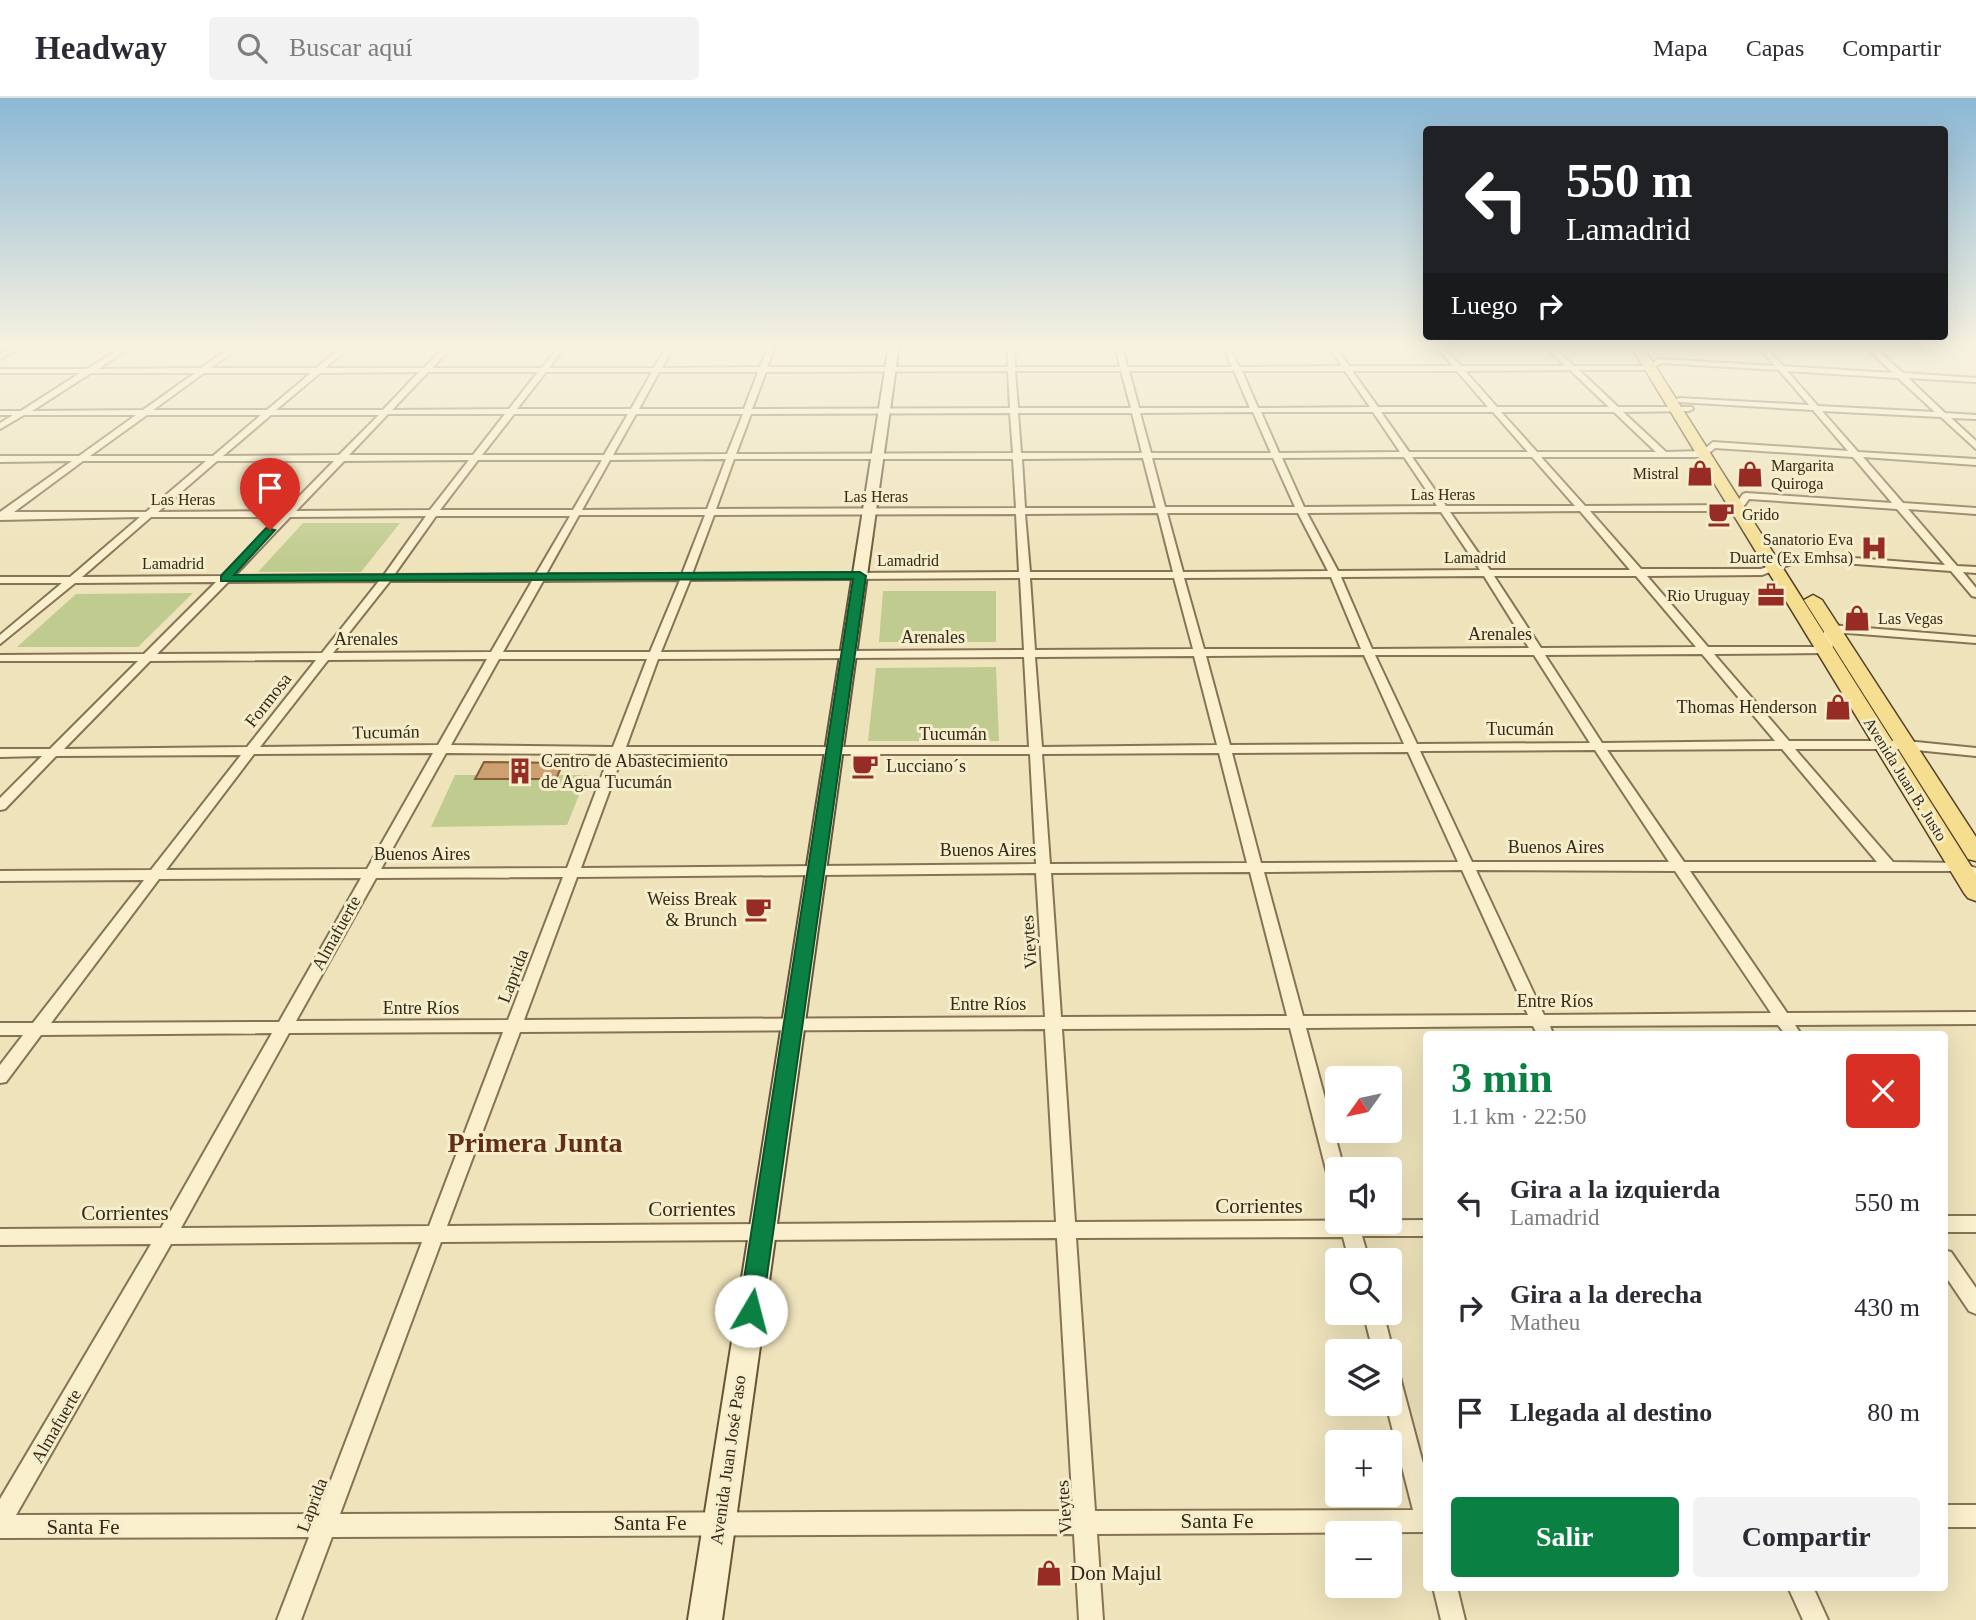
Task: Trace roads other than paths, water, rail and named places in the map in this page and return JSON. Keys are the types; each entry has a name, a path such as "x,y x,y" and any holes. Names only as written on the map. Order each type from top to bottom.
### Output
{"main road":[{"name":"Avenida Juan José Paso","path":"705,1620 883,416"},
{"name":"Avenida Juan B. Justo","path":"1687,416 1781,565 1825,650 1895,745 1971,865 1976,893"},
{"name":"Avenida Juan B. Justo","path":"1781,565 1840,629 1895,745"}],"street":[{"path":"0,427 17,416"},
{"path":"1,516 140,416"},
{"path":"0,641 264,416"},
{"path":"0,806 225,579 380,416"},
{"name":"Formosa","path":"0,1077 250,751 387,578 433,513 509,416"},
{"name":"Almafuerte","path":"0,1521 166,1236 629,416"},
{"name":"Laprida","path":"289,1620 654,655 688,577 708,512 746,416"},
{"name":"Vieytes","path":"1014,416 1091,1620"},
{"path":"1137,416 1332,1157"},
{"path":"1259,416 1301,510 1335,574 1368,652 1542,1027"},
{"path":"1379,416 1487,573 1598,746 1791,1031"},
{"path":"1501,416 1638,572 1889,867"},
{"path":"1623,416 1664,454"},
{"path":"1821,416 1903,506 1976,594"},
{"path":"1943,416 1976,446"},
{"path":"0,459 1664,454 1708,449 1976,462"},
{"name":"Las Heras","path":"1,516 1581,509 1742,502 1903,506 1976,511"},
{"name":"Lamadrid","path":"0,580 1762,572 1801,557 1976,570"},
{"path":"1825,650 1840,629 1976,639"},
{"name":"Arenales","path":"0,658 1825,650"},
{"name":"Tucumán","path":"0,753 440,749 618,752 1036,751 1784,744 1895,745 1976,752"},
{"name":"Buenos Aires","path":"0,876 1971,865"},
{"name":"Entre Ríos","path":"0,1029 1053,1023 1542,1027 1783,1019 1976,1018"},
{"path":"1948,1224 1976,1224"},
{"name":"Corrientes","path":"0,1237 1066,1230 1325,1225"},
{"name":"Corrientes","path":"1402,1227 1423,1228"},
{"path":"1948,1264 1976,1305"},
{"path":"1400,1416 1423,1507"},
{"path":"1948,1516 1976,1516"},
{"name":"Santa Fe","path":"0,1527 1423,1519"},
{"path":"1446,1591 1453,1620"},
{"path":"1803,1591 1816,1620"}],"place":[{"name":"Mistral","path":"1700,473"},
{"name":"Margarita Quiroga","path":"1750,474"},
{"name":"Grido","path":"1721,514"},
{"name":"Sanatorio Eva Duarte (Ex Emhsa)","path":"1874,548"},
{"name":"Rio Uruguay","path":"1771,595"},
{"name":"Las Vegas","path":"1857,618"},
{"name":"Thomas Henderson","path":"1838,707"},
{"name":"Lucciano´s","path":"865,766"},
{"name":"Centro de Abastecimiento de Agua Tucumán","path":"520,771"},
{"name":"Weiss Break & Brunch","path":"758,909"},
{"name":"Don Majul","path":"1049,1573"}],"district":[{"name":"Primera Junta","path":"535,1142"}]}
